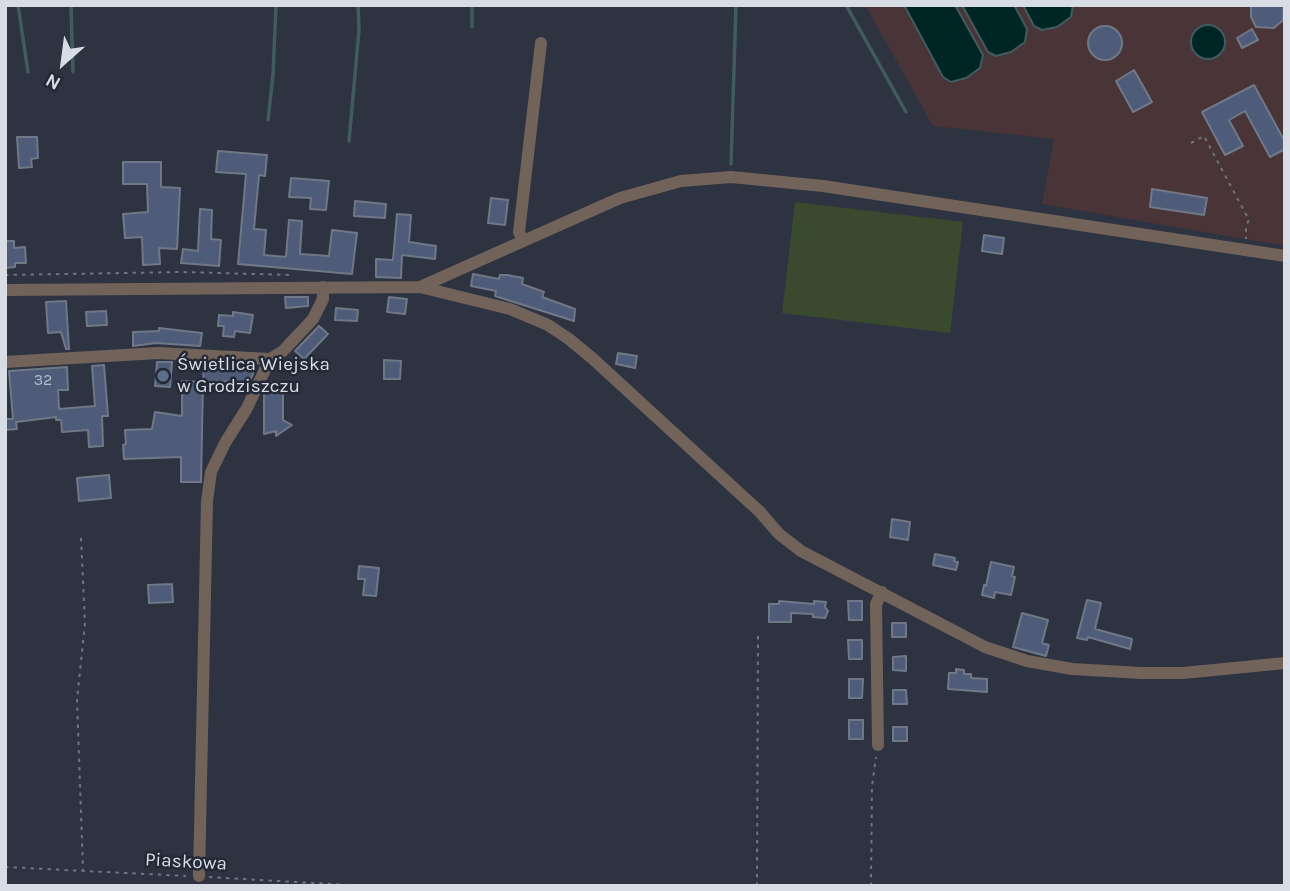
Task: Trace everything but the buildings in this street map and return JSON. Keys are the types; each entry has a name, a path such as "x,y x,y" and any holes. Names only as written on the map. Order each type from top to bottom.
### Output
{"street":[{"path":"523,241 519,232 541,43"},
{"path":"420,287 637,191 681,181 731,177 823,186 1285,256"},
{"path":"199,876 208,492 211,472 247,408 270,359 283,351 313,319 323,299 323,287"},
{"path":"5,290 420,287 531,316 569,339 741,495 779,534 801,551 985,647 1027,661 1061,667 1142,673 1183,673 1285,663"},
{"path":"5,362 158,353 270,359"},
{"path":"877,745 876,604 881,593"}],"path":[{"path":"1192,143 1204,136 1249,220 1246,226 1247,243"},
{"path":"5,275 182,272 294,275"},
{"path":"81,538 85,623 77,700 83,871"},
{"path":"757,886 758,636"},
{"path":"871,886 872,786 877,745"},
{"name":"Piaskowa","path":"5,867 365,886"}],"shaded area":[{"path":"865,5 1285,5 1285,246 1042,204 1054,139 933,126"},
{"path":"904,5 955,5 983,55 980,68 966,78 951,82 943,77"},
{"path":"962,5 1014,5 1027,29 1025,42 1011,52 996,56 988,52"},
{"path":"1023,5 1073,5 1071,17 1057,27 1042,30 1034,26"},
{"path":"1208,25 1220,30 1225,42 1220,54 1208,59 1196,54 1191,42 1196,30"},
{"path":"795,202 963,222 950,333 782,313"}],"waterway":[{"path":"18,5 28,72"},
{"path":"71,5 73,72"},
{"path":"268,120 276,5"},
{"path":"349,141 359,30 358,5"},
{"path":"472,5 472,27"},
{"path":"731,164 736,5"},
{"path":"846,5 906,112"}],"place":[{"name":"Świetlica Wiejska w Grodziszczu","path":"163,376"}]}
